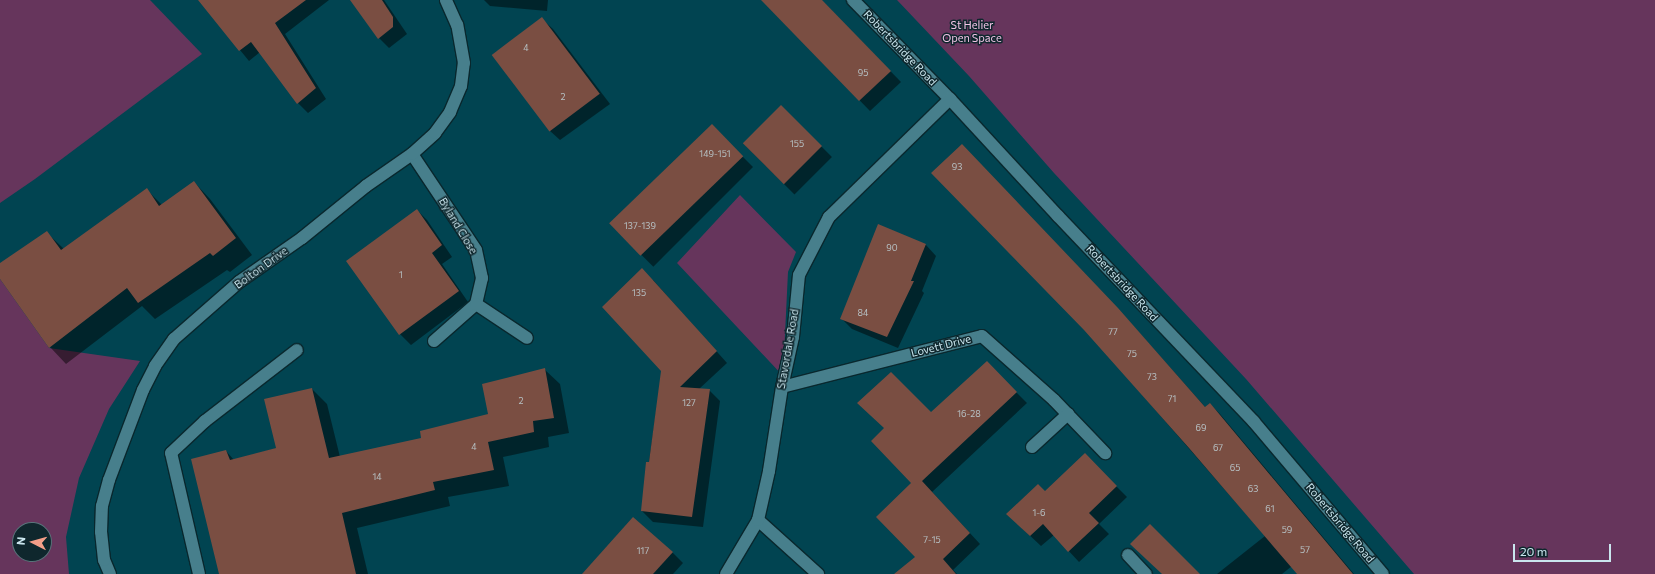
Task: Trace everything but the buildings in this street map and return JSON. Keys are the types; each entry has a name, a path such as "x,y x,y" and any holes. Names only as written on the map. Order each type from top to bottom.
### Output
{"street":[{"name":"Bolton Drive","path":"110,574 104,560 101,532 102,506 109,480 143,390 155,366 174,339 240,282 302,238 366,186 412,154 435,133 447,118 461,86 464,63 457,26 446,0"},
{"name":"Robertsbridge Road","path":"853,0 950,99 1064,222 1254,422 1383,574"},
{"name":"Stavordale Road","path":"726,574 758,520 769,471 782,386 793,337 799,275 829,217 950,99"},
{"name":"Byland Close","path":"412,154 476,250 482,278 476,304"},
{"path":"434,341 476,304 527,338"},
{"name":"Lovett Drive","path":"782,386 982,336 1054,400 1105,453"},
{"path":"199,574 171,453 205,421 298,350"},
{"path":"1032,447 1068,414"},
{"path":"758,520 818,574"},
{"path":"1128,555 1146,574"}],"green space":[{"path":"0,0 150,0 202,54 35,179 0,203"},
{"name":"St Helier Open Space","path":"897,0 1655,0 1655,574 1414,574 1246,379 1054,173 969,76"},
{"path":"740,195 796,252 788,272 783,376 677,263"},
{"path":"0,279 49,348 140,361 109,409 79,478 66,537 69,574 0,574"}]}
